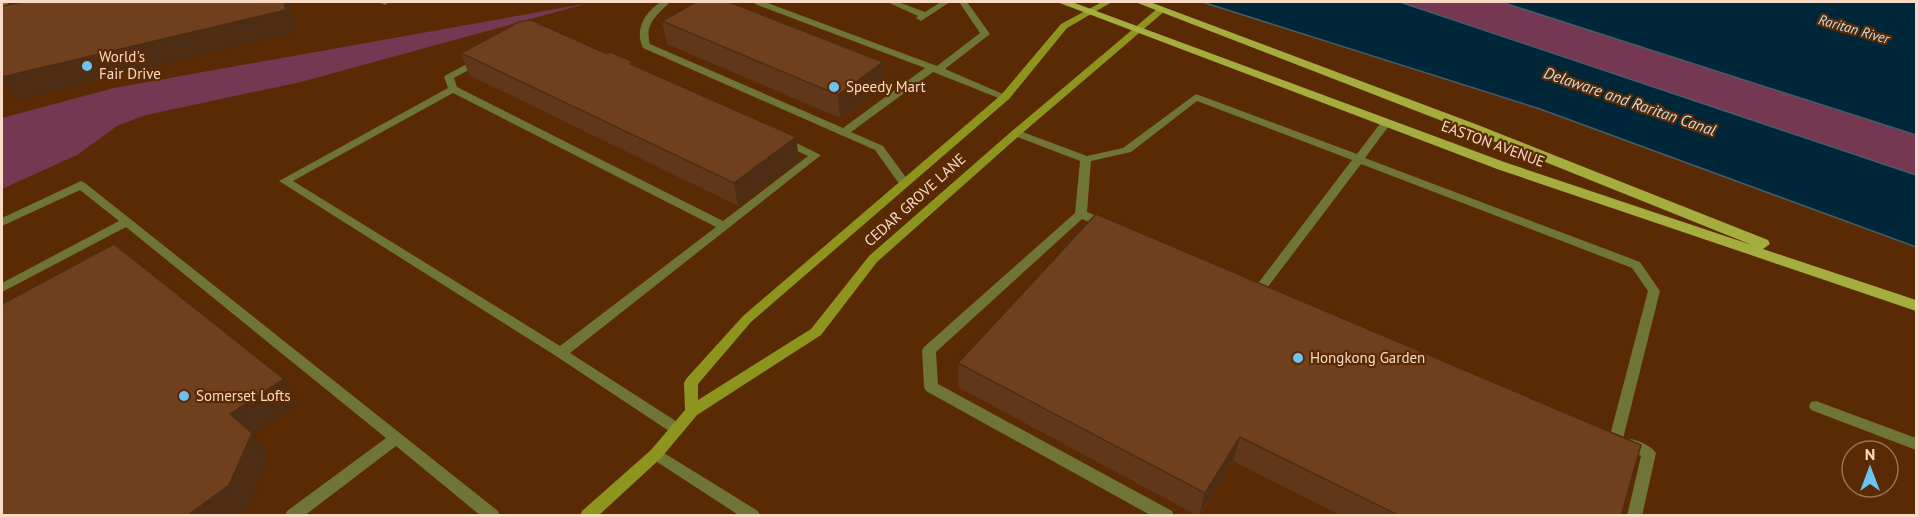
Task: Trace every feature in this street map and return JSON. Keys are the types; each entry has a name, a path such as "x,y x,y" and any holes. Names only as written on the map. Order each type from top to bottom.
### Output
{"main road":[{"name":"EASTON AVENUE","path":"1063,2 1502,166 1917,306"},
{"name":"CEDAR GROVE LANE","path":"692,411 691,383 747,319 1005,96 1064,27 1108,2"},
{"name":"EASTON AVENUE","path":"1141,2 1473,128 1917,306"},
{"name":"CEDAR GROVE LANE","path":"587,516 656,453 692,411 816,332 873,259 1161,10"}],"lane":[{"path":"2,18 4,2"},
{"path":"666,2 645,24 642,34 646,46 879,148 904,183"},
{"path":"758,2 1005,96"},
{"path":"891,2 923,16 946,2"},
{"path":"923,2 938,7"},
{"path":"844,132 986,34 963,2"},
{"path":"2,23 13,21"},
{"path":"489,55 449,77 453,89 724,226"},
{"path":"453,89 285,181 561,353 677,429"},
{"path":"1016,133 1086,159 1127,150 1197,97 1636,265 1654,291 1610,436 1649,453 1634,516"},
{"path":"1260,289 1386,123"},
{"path":"561,353 816,155 773,136"},
{"path":"1086,159 1081,214 929,350 931,387 1167,516"},
{"path":"2,222 81,184 492,516"},
{"path":"1081,214 1121,231"},
{"path":"2,288 127,222"},
{"path":"1816,406 1917,444"},
{"path":"292,516 397,437"},
{"path":"656,453 753,516"}],"shaded area":[{"path":"1400,2 1501,2 1916,135 1916,175"},
{"path":"589,3 301,82 146,115 117,126 77,155 2,189 2,118 114,88"}],"water":[{"name":"Delaware and Raritan Canal","path":"1202,2 1400,2 1916,175 1916,247 1540,109"},
{"name":"Raritan River","path":"1501,2 1916,2 1916,135"}],"building":[{"path":"22,2 284,2 286,10 2,77 2,6"},
{"path":"696,2 729,2 883,62 838,95 662,21"},
{"path":"531,20 607,54 610,52 632,61 630,64 796,137 734,183 461,53 519,22"},
{"path":"1096,214 1641,445 1621,516 1400,516 1240,437 1205,493 958,363"},
{"name":"Somerset Lofts","path":"114,244 284,379 230,414 252,433 229,485 187,516 2,516 2,304"}],"place":[{"name":"World's Fair Drive","path":"87,66"},
{"name":"Speedy Mart","path":"834,87"},
{"name":"Hongkong Garden","path":"1298,358"},
{"name":"Somerset Lofts","path":"184,396"}]}
